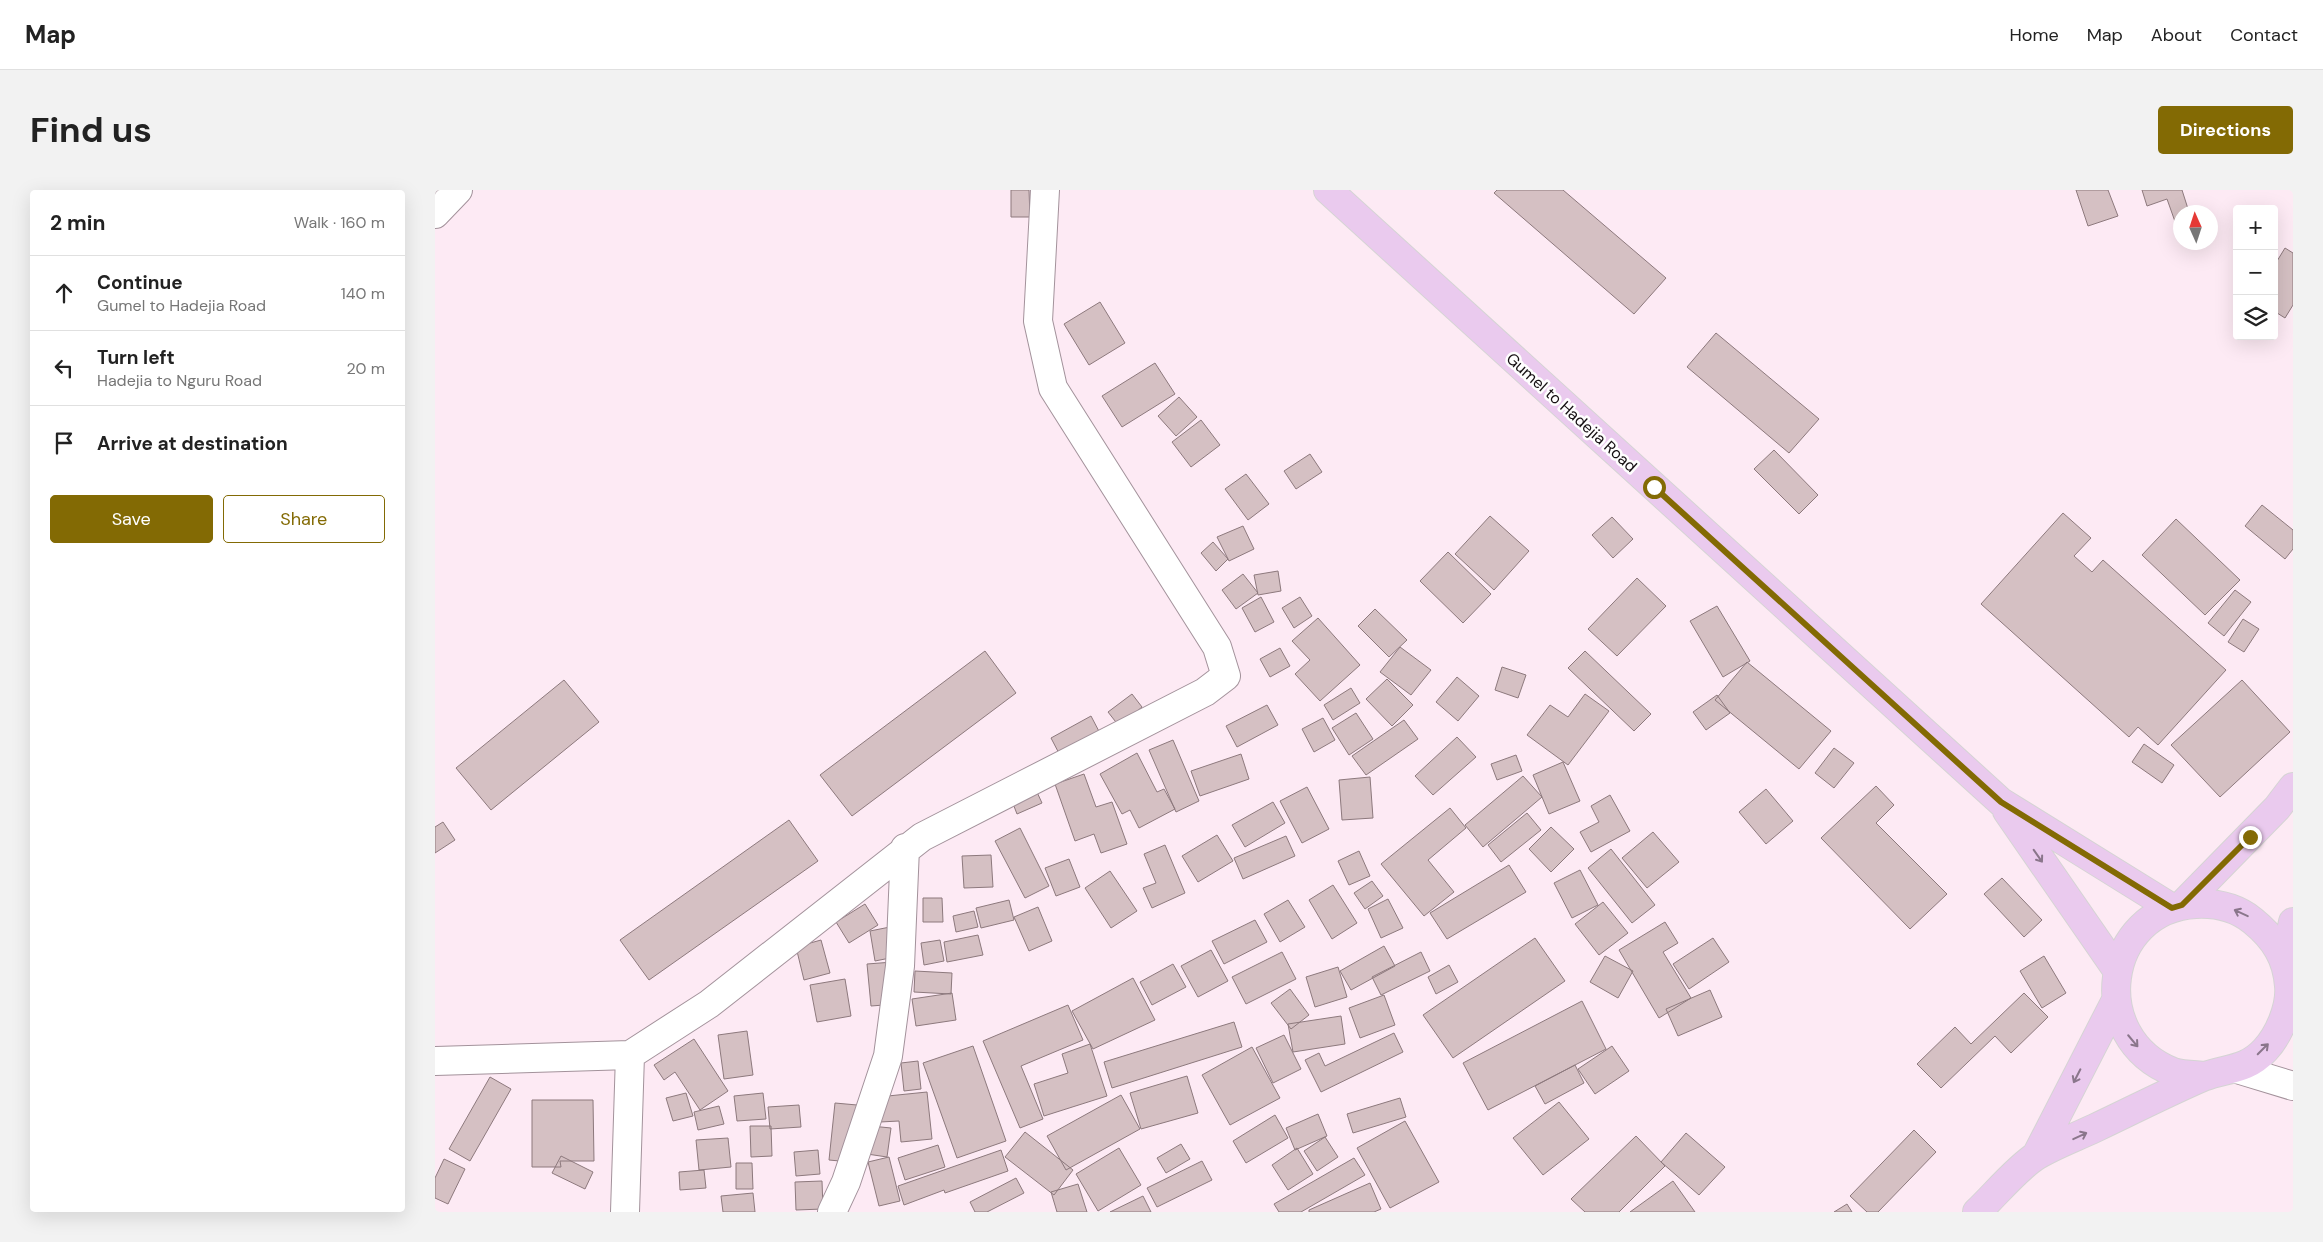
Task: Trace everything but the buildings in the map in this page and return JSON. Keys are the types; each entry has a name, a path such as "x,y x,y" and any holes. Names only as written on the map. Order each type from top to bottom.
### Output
{"main road":[{"name":"Gumel to Hadejia Road","path":"1327,190 2001,802 2177,907"},
{"path":"2205,1076 2173,1072 2146,1056 2125,1032 2115,1002 2117,970 2128,944 2147,922 2177,907 2277,808 2293,787"},
{"path":"2001,802 2117,970"},
{"path":"1977,1212 2036,1156 2205,1076 2237,1069 2265,1050 2283,1022 2291,991 2285,962 2270,934 2245,914 2214,903 2177,907"},
{"path":"2285,962 2293,922"},
{"path":"2036,1156 2115,1002"}],"street":[{"path":"435,214 458,190"},
{"path":"435,1061 630,1055 709,1004 922,836 1205,692 1226,676 1217,647 1053,388 1038,321 1045,190"},
{"path":"832,1212 847,1182 889,1056 901,966 905,848"},
{"path":"625,1212 630,1055"},
{"path":"2237,1069 2293,1086"}],"route":[{"path":"1654,487 2001,802 2172,908 2182,905 2250,837"}]}
